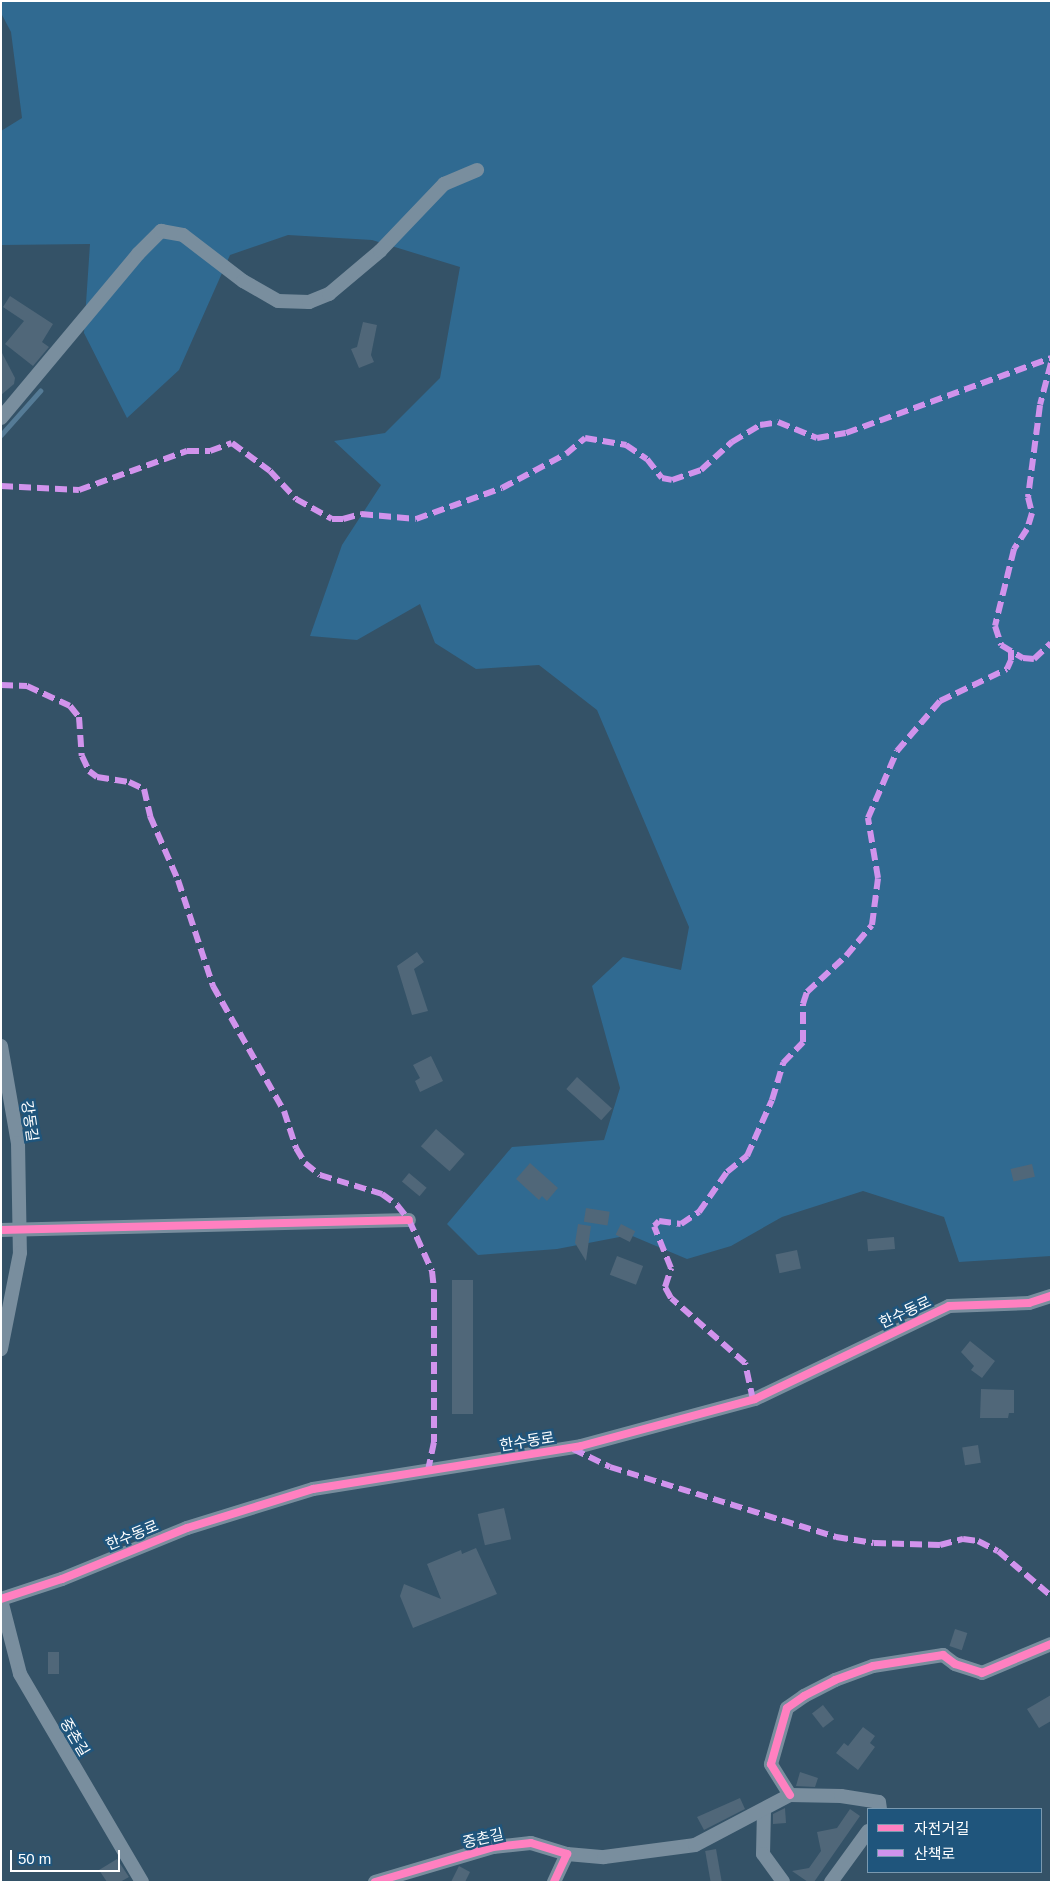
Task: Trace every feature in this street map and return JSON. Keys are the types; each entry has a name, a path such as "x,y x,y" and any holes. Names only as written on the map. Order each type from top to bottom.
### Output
{"street":[{"path":"1,418 138,254 161,231 183,235 243,281 278,301 309,302 329,294 380,251 444,184 477,170"},
{"name":"강동길","path":"1,1046 18,1143 18,1230 20,1253 1,1349"},
{"path":"1,1230 409,1220"},
{"name":"한수동로","path":"1,1600 62,1579 187,1528 314,1489 581,1446 755,1399 949,1306 1029,1303 1051,1296"},
{"name":"중촌길","path":"1,1600 20,1674 142,1882"},
{"path":"880,1808 879,1802 841,1796 790,1795 771,1764 787,1708 804,1696 835,1680 873,1666 942,1655 954,1664 982,1673 1051,1644"},
{"name":"중촌길","path":"375,1882 493,1847 531,1843 567,1854 604,1857 695,1845 790,1795"},
{"path":"764,1810 763,1854 783,1882"},
{"path":"831,1882 867,1832"},
{"path":"554,1882 567,1854"}],"shaded area":[{"path":"1,1 1051,1 1051,1256 959,1262 944,1217 863,1191 782,1217 731,1246 687,1259 630,1235 557,1249 478,1255 447,1224 512,1147 604,1140 620,1088 592,986 623,957 681,970 689,927 597,710 539,665 476,669 435,643 420,604 357,640 310,636 342,545 381,485 334,441 385,433 440,378 460,267 372,240 288,235 230,255 179,370 127,418 84,333 90,244 1,245 1,131 22,118 11,32 1,13"}],"building":[{"path":"10,296 53,324 42,342 49,347 33,366 5,344 24,321 3,307"},
{"path":"363,322 377,325 371,355 374,362 359,368 351,349 357,347"},
{"path":"1,351 15,378 14,384 1,395"},
{"path":"417,952 424,962 414,969 428,1011 412,1015 397,966"},
{"path":"431,1056 443,1081 420,1092 415,1081 420,1078 413,1065"},
{"path":"577,1077 612,1108 601,1120 566,1089"},
{"path":"436,1129 465,1154 450,1171 421,1146"},
{"path":"530,1163 558,1188 547,1201 542,1196 539,1200 516,1179"},
{"path":"1032,1164 1035,1177 1013,1182 1011,1169"},
{"path":"409,1173 427,1188 420,1196 402,1181"},
{"path":"586,1208 610,1212 608,1226 584,1222"},
{"path":"578,1224 591,1226 586,1261 575,1243"},
{"path":"621,1224 635,1231 630,1242 616,1235"},
{"path":"894,1237 895,1249 868,1251 867,1239"},
{"path":"797,1250 801,1269 779,1273 775,1255"},
{"path":"617,1256 643,1266 636,1285 610,1275"},
{"path":"452,1280 473,1280 473,1414 452,1414"},
{"path":"970,1341 995,1361 982,1378 971,1370 974,1366 961,1352"},
{"path":"981,1389 1014,1390 1014,1413 1009,1413 1008,1418 980,1418"},
{"path":"978,1445 981,1463 965,1465 962,1448"},
{"path":"504,1508 511,1539 485,1545 478,1514"},
{"path":"476,1548 497,1594 413,1628 400,1596 404,1584 441,1599 427,1564 461,1550 462,1554"},
{"path":"955,1629 967,1633 962,1650 949,1646"},
{"path":"48,1652 59,1652 59,1674 48,1674"},
{"path":"1051,1695 1051,1721 1039,1728 1027,1709"},
{"path":"823,1705 834,1719 823,1728 812,1714"},
{"path":"863,1727 875,1736 870,1743 875,1747 858,1770 836,1753 844,1743 848,1746"},
{"path":"800,1772 818,1778 815,1787 796,1786"},
{"path":"740,1798 745,1809 704,1830 697,1817"},
{"path":"785,1808 786,1823 773,1824 773,1814"},
{"path":"850,1809 860,1816 814,1882 808,1882 792,1871 809,1868 821,1851 817,1832 837,1828"},
{"path":"716,1849 722,1882 711,1882 705,1851"},
{"path":"117,1859 129,1877 120,1882 107,1882 99,1870"},
{"path":"459,1866 470,1872 465,1882 451,1882"}],"waterway":[{"path":"1,435 40,391"}],"marked path":[{"path":"1,486 79,490 187,451 210,451 232,443 270,471 296,499 332,519 343,519 361,514 416,519 502,488 566,454 585,438 626,445 647,459 662,478 672,480 701,470 732,442 760,425 778,422 817,438 846,433 1051,358"},
{"path":"1051,363 1040,405 1028,497 1032,513 1027,529 1014,549 995,626 1001,645 1023,658 1034,659 1051,643"},
{"path":"753,1400 745,1363 671,1298 665,1287 671,1268 654,1226 659,1221 681,1224 699,1212 727,1172 747,1156 772,1100 783,1063 803,1042 803,1004 807,992 846,956 872,925 878,878 868,818 897,751 940,701 1007,669 1011,660 1011,650"},
{"path":"1,685 27,686 70,706 79,717 82,756 89,771 97,777 129,782 144,789 150,816 178,880 213,986 284,1111 296,1148 305,1163 320,1175 382,1194 397,1205 409,1220 432,1271 434,1290 434,1442 428,1470"},
{"path":"573,1449 610,1467 836,1537 874,1543 940,1545 963,1539 978,1541 998,1551 1051,1596"}],"cycle path":[{"path":"1,1230 409,1220"},
{"path":"1,1599 62,1579 187,1528 313,1489 581,1446 755,1399 949,1306 1029,1303 1051,1296"},
{"path":"790,1795 771,1764 787,1708 804,1696 835,1680 873,1666 943,1655 955,1664 982,1673 1051,1644"},
{"path":"375,1882 493,1847 531,1843 567,1854 554,1882"}]}
